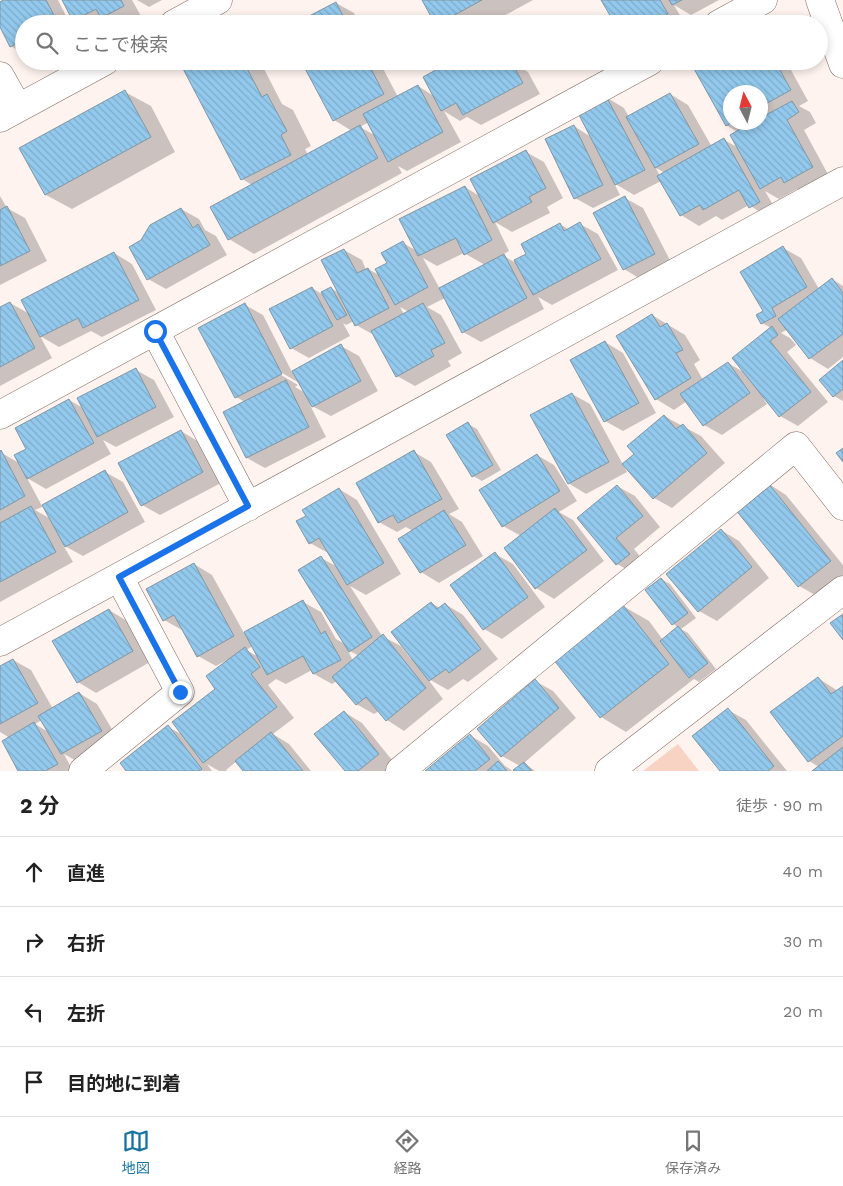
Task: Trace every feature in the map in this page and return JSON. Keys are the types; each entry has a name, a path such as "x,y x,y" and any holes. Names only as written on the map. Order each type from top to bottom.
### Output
{"street":[{"path":"190,15 218,0"},
{"path":"736,15 763,0"},
{"path":"820,0 825,15"},
{"path":"828,22 843,64"},
{"path":"0,76 9,113 88,70"},
{"path":"0,415 634,70"},
{"path":"0,642 843,182"},
{"path":"155,331 248,506"},
{"path":"400,771 796,446 843,506"},
{"path":"83,771 180,692 119,577"},
{"path":"610,771 843,590"}],"shaded area":[{"path":"678,744 699,771 643,771"}],"building":[{"path":"3,0 46,0 54,15 15,15 15,44 10,47 0,27 0,2"},
{"path":"62,0 121,0 124,6 107,15 99,15 96,9 84,15 70,15"},
{"path":"422,0 482,0 454,15 430,15"},
{"path":"601,0 660,0 668,14 666,15 610,15"},
{"path":"669,0 682,0 672,5"},
{"path":"336,2 342,15 311,15"},
{"path":"184,70 248,70 262,97 267,94 287,131 281,135 291,155 241,180"},
{"path":"306,70 372,70 384,94 333,121"},
{"path":"436,70 516,70 523,83 463,115 456,103 441,111 423,77"},
{"path":"695,70 780,70 791,90 768,103 768,85 723,85 723,121"},
{"path":"418,85 443,132 388,162 363,114"},
{"path":"125,90 151,137 45,195 19,148"},
{"path":"670,93 699,144 655,168 626,117"},
{"path":"606,96 645,170 615,185 577,111"},
{"path":"792,101 799,112 787,120 813,167 784,183 781,177 760,189 730,135 738,130 768,130 768,114"},
{"path":"360,125 378,158 228,240 210,207"},
{"path":"574,125 603,185 574,199 545,139"},
{"path":"724,138 760,202 749,208 739,190 703,210 700,205 680,216 657,176"},
{"path":"526,150 546,188 529,197 532,202 493,223 470,179"},
{"path":"465,186 492,240 464,255 456,238 418,256 399,219"},
{"path":"625,196 655,254 623,270 593,213"},
{"path":"7,206 30,251 0,266 0,210"},
{"path":"181,208 193,228 198,224 210,245 147,280 129,247 141,240 150,225"},
{"path":"580,222 601,259 533,295 514,260 526,254 521,244 560,223 564,231"},
{"path":"403,241 428,287 395,305 375,269 387,263 381,253"},
{"path":"783,246 807,287 772,308 776,316 761,324 756,315 763,311 740,272"},
{"path":"344,249 357,273 368,268 389,308 355,326 321,260"},
{"path":"114,252 139,300 83,328 78,318 40,337 21,300"},
{"path":"504,254 527,298 462,333 439,288"},
{"path":"832,278 843,293 843,334 809,359 778,319"},
{"path":"312,287 333,326 290,349 269,309"},
{"path":"331,287 347,315 337,320 321,292"},
{"path":"10,302 35,348 0,367 0,307"},
{"path":"245,303 282,374 235,398 198,328"},
{"path":"423,303 445,343 431,350 434,356 396,377 371,331"},
{"path":"652,314 660,327 667,323 683,350 676,353 691,378 655,400 616,336"},
{"path":"772,326 778,335 770,341 811,392 779,417 732,358"},
{"path":"605,341 639,403 604,422 570,360"},
{"path":"341,344 361,381 312,407 292,371"},
{"path":"843,360 843,389 833,397 819,380"},
{"path":"728,362 750,393 703,426 680,394"},
{"path":"136,368 156,407 97,437 77,398"},
{"path":"286,380 309,427 246,458 223,412"},
{"path":"572,393 609,462 568,484 530,415"},
{"path":"69,399 94,443 27,479 14,455 26,449 15,428"},
{"path":"664,415 676,429 683,424 707,453 653,499 622,464 634,454 627,446"},
{"path":"468,422 493,465 472,477 446,435"},
{"path":"181,430 203,472 141,506 118,463"},
{"path":"843,448 843,462 836,453"},
{"path":"414,450 442,499 398,523 393,515 378,523 356,483"},
{"path":"0,451 25,496 0,510"},
{"path":"537,454 560,491 502,527 479,490"},
{"path":"105,470 128,512 65,547 42,505"},
{"path":"768,483 831,561 798,587 735,509"},
{"path":"617,485 643,516 616,538 630,554 616,565 577,518"},
{"path":"339,488 384,563 347,585 319,538 309,544 296,521 306,516 302,510"},
{"path":"31,506 56,552 0,582 0,523"},
{"path":"555,508 587,550 535,589 504,548"},
{"path":"444,510 466,545 420,573 398,539"},
{"path":"721,529 752,567 698,612 666,574"},
{"path":"495,552 528,597 483,630 450,585"},
{"path":"321,556 372,637 349,652 298,570"},
{"path":"194,563 234,636 197,657 174,615 163,621 146,589"},
{"path":"661,578 688,613 672,625 645,590"},
{"path":"303,600 321,634 325,631 341,660 313,674 303,656 267,675 244,632"},
{"path":"431,602 437,609 445,603 481,649 449,673 446,669 429,681 391,632"},
{"path":"623,605 669,664 600,718 553,659"},
{"path":"109,609 133,651 77,683 52,641"},
{"path":"843,614 843,640 830,623"},
{"path":"678,626 708,663 689,678 660,641"},
{"path":"383,634 426,688 386,721 366,697 356,705 332,677"},
{"path":"245,647 260,667 251,674 277,707 203,763 172,722 215,689 206,676"},
{"path":"13,659 38,703 0,724 0,666"},
{"path":"818,677 831,694 843,686 843,736 808,762 770,712"},
{"path":"535,679 559,708 501,757 477,729"},
{"path":"79,692 102,731 61,754 38,716"},
{"path":"728,708 774,766 768,771 720,771 692,736"},
{"path":"344,711 379,754 358,771 345,771 314,734"},
{"path":"34,722 58,764 45,771 18,771 2,741"},
{"path":"168,725 202,769 199,771 126,771 120,763"},
{"path":"271,732 303,771 243,771 235,761"},
{"path":"470,734 490,759 475,771 425,771"},
{"path":"843,747 843,771 812,771"},
{"path":"498,761 507,771 487,771"},
{"path":"524,762 532,771 513,770"}],"route":[{"path":"155,331 248,506 119,577 180,692"}]}
